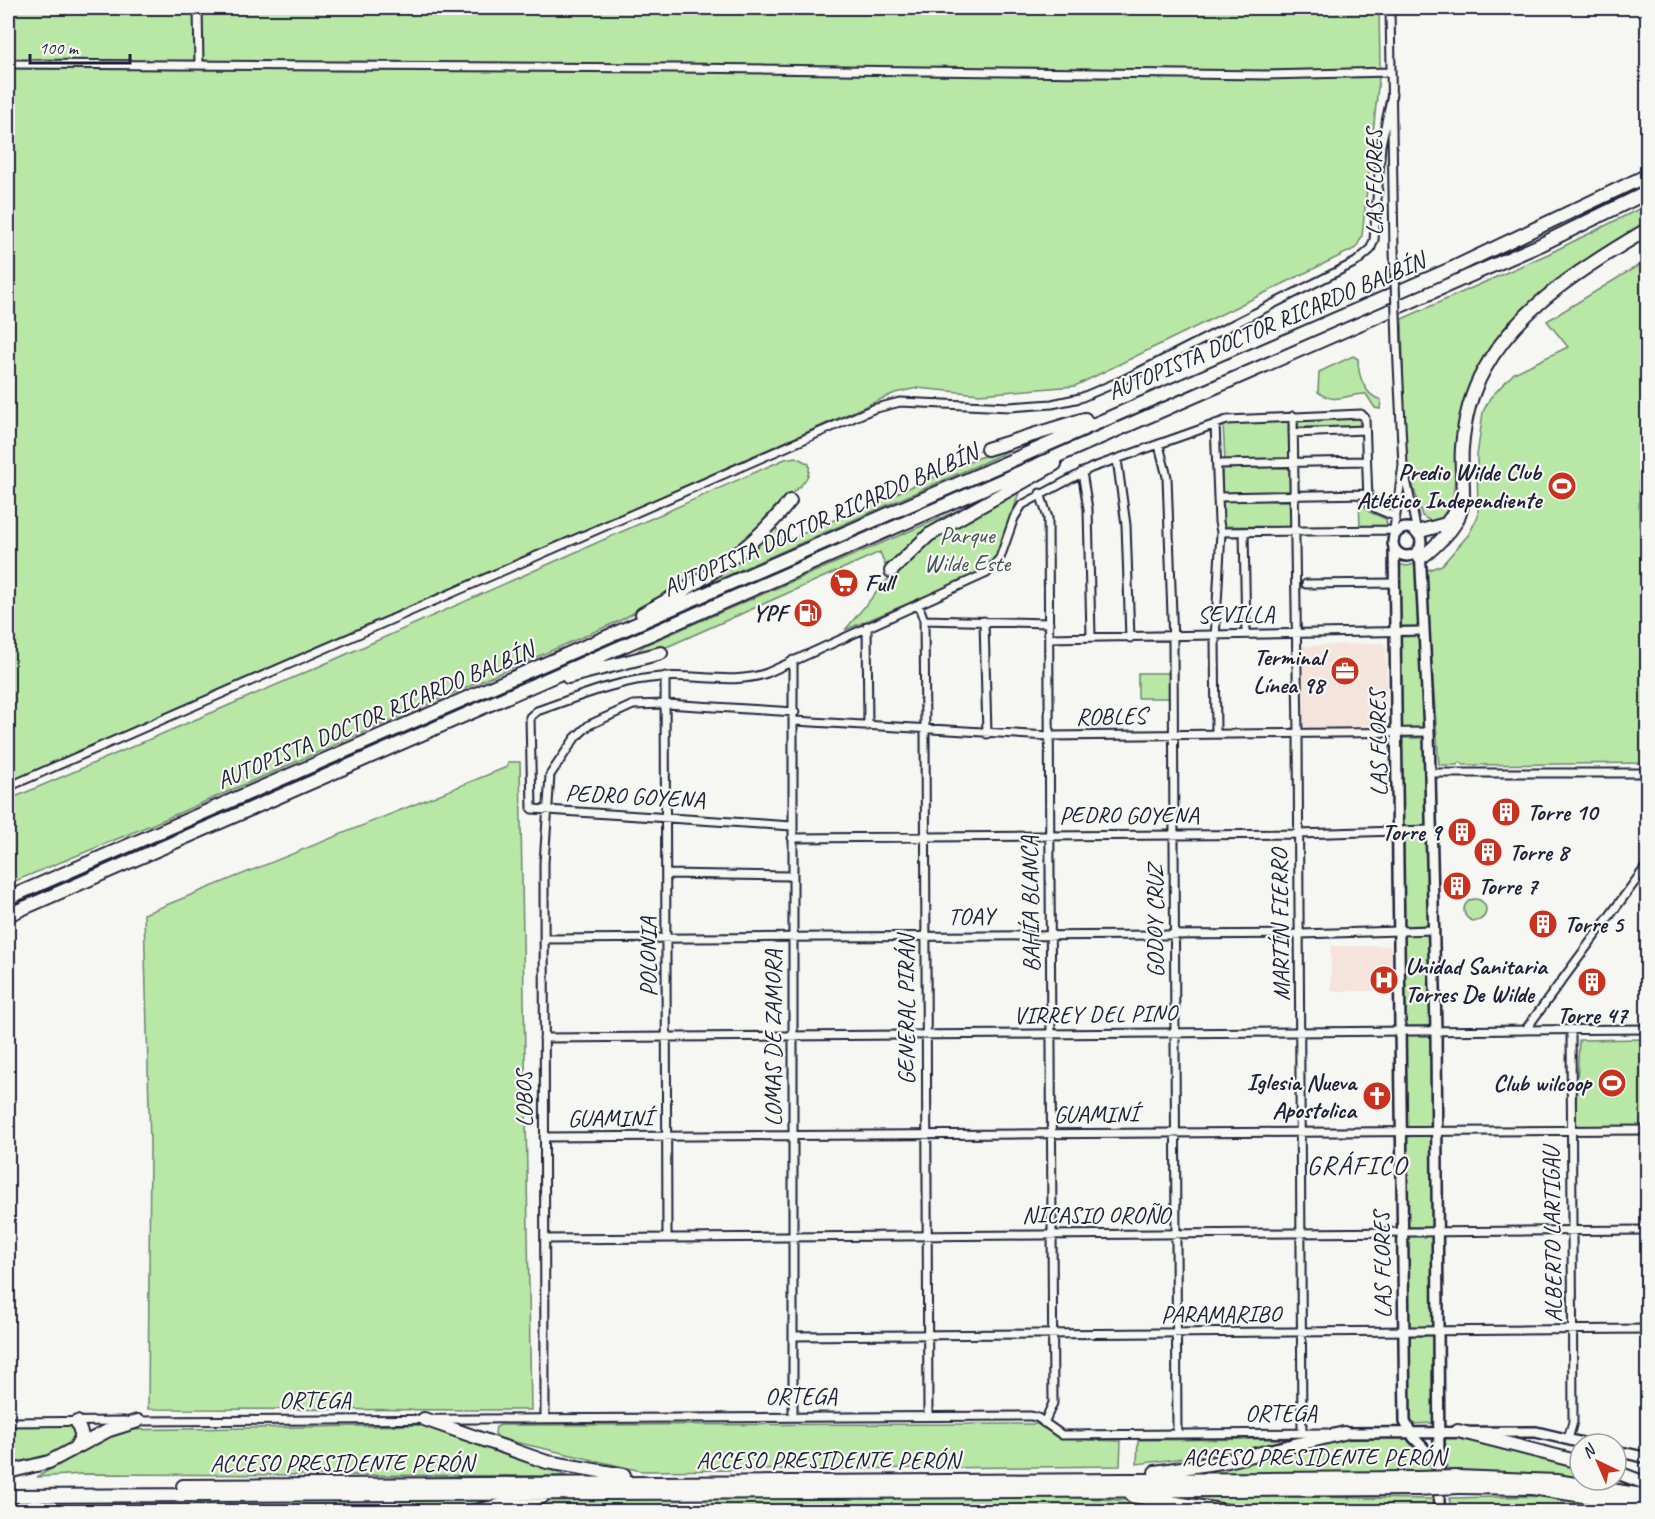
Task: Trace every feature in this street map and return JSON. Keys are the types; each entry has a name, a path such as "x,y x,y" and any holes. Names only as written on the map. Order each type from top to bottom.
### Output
{"highway":[{"name":"AUTOPISTA DOCTOR RICARDO BALBÍN","path":"8,898 1455,267 1647,175"},
{"name":"AUTOPISTA DOCTOR RICARDO BALBÍN","path":"8,915 1540,245 1647,192"},
{"path":"1417,532 1443,525 1452,516 1458,502 1464,431 1473,397 1481,376 1504,339 1528,314 1564,284 1647,229"},
{"path":"987,449 1073,424 1126,404 1152,398"},
{"path":"891,571 930,535 1049,469 1077,448"},
{"path":"1420,553 1450,531 1461,516 1464,498 1462,465"},
{"path":"551,662 679,594 716,570 762,534 790,501"},
{"path":"543,680 562,678 662,652"},
{"path":"424,1419 547,1462 610,1474 679,1476 700,1481"},
{"path":"8,1472 42,1465 118,1426 138,1420"},
{"path":"74,1449 82,1436 78,1422"},
{"path":"1458,1431 1568,1459"},
{"path":"1083,1479 1181,1469 1228,1461 1344,1432"},
{"path":"1628,1477 1647,1484"},
{"name":"ACCESO PRESIDENTE PERÓN","path":"8,1488 1083,1479 1416,1483"},
{"name":"ACCESO PRESIDENTE PERÓN","path":"8,1496 1068,1490 1557,1481 1647,1496"},
{"name":"ACCESO PRESIDENTE PERÓN","path":"1458,1482 1532,1488 1647,1506"},
{"path":"1068,1490 1193,1504 1233,1512"},
{"path":"470,1512 538,1498 616,1491"}],"street":[{"path":"198,8 199,65"},
{"name":"LAS FLORES","path":"1390,8 1394,250 1403,465 1417,522 1417,532"},
{"path":"8,64 1266,75 1391,72"},
{"path":"8,787 873,409 900,402 984,408 1067,402 1125,379 1356,262 1370,250 1375,228 1381,145 1392,94"},
{"path":"547,811 533,809 530,806 532,715 621,682 665,676 752,677 793,660 992,569 1003,554 1018,508 1040,493 1082,472 1215,424 1233,419 1359,413 1365,418 1367,494 1372,506 1395,516"},
{"name":"MARTÍN FIERRO","path":"1293,416 1300,934 1302,1433"},
{"path":"1215,424 1221,532 1216,634 1216,734"},
{"path":"1293,433 1365,430"},
{"name":"GODOY CRUZ","path":"1159,445 1167,477 1173,635 1177,1433"},
{"path":"1117,459 1126,525 1130,638"},
{"path":"1218,464 1366,461"},
{"name":"LAS FLORES","path":"1395,532 1395,516 1403,465"},
{"path":"1082,472 1088,509 1091,637"},
{"name":"BAHÍA BLANCA","path":"1040,493 1048,512 1053,1335 1053,1403 1044,1423"},
{"path":"1219,497 1367,494"},
{"path":"1221,532 1395,532 1410,528 1417,532 1421,539 1420,553 1407,556 1400,554 1394,548 1395,532"},
{"path":"1244,532 1246,633"},
{"name":"LAS FLORES","path":"1394,548 1405,1422 1409,1431 1439,1468 1440,1332 1434,930 1429,732 1420,553"},
{"path":"1306,584 1394,583"},
{"name":"GENERAL PIRÁN","path":"918,604 924,620 928,1415"},
{"path":"924,620 1049,623"},
{"path":"984,621 987,734"},
{"path":"867,626 868,726"},
{"name":"SEVILLA","path":"1049,638 1424,631"},
{"name":"LOMAS DE ZAMORA","path":"793,660 795,712 792,826 793,1415"},
{"name":"POLONIA","path":"665,676 668,874 667,1237"},
{"path":"666,704 795,712"},
{"name":"LOBOS","path":"545,1417 544,1038 549,781 571,743 589,725 629,706 666,704"},
{"name":"ROBLES","path":"795,721 1049,736 1429,732"},
{"path":"1429,773 1647,772"},
{"name":"PEDRO GOYENA","path":"547,811 792,826"},
{"name":"PEDRO GOYENA","path":"792,838 1298,834 1430,830"},
{"path":"1526,1029 1647,864"},
{"path":"668,874 792,876"},
{"name":"TOAY","path":"545,939 1300,934 1434,930"},
{"name":"ALBERTO LARTIGAU","path":"1570,1432 1573,1422 1571,1029"},
{"name":"VIRREY DEL PINO","path":"544,1038 1647,1029"},
{"name":"GUAMINÍ","path":"544,1137 1647,1130"},
{"name":"NICASIO OROÑO","path":"545,1239 1647,1230"},
{"name":"PARAMARIBO","path":"794,1336 1647,1329"},
{"name":"ORTEGA","path":"8,1422 793,1415 1030,1416 1062,1435 1458,1431 1536,1432 1568,1439"},
{"path":"1628,1454 1647,1458"},
{"path":"1439,1494 1439,1512"}],"shaded area":[{"name":"Terminal Línea 98","path":"1383,643 1386,646 1387,723 1384,726 1307,728 1304,726 1303,646"},
{"path":"1331,946 1391,946 1391,991 1331,991"}],"green space":[{"path":"8,8 1379,8 1380,68 1362,236 1356,248 1075,386 980,394 917,388 895,393 8,786"},
{"path":"1647,205 1647,224 1517,318 1462,418 1451,513 1448,518 1432,522 1422,516 1405,459 1402,319 1548,254"},
{"name":"Predio Wilde Club Atlético Independiente","path":"1647,260 1647,763 1464,765 1460,762 1457,765 1439,765 1425,571 1442,565 1469,534 1478,516 1477,456 1483,412 1490,398 1514,373 1568,347 1547,321"},
{"path":"1353,356 1358,359 1359,371 1366,389 1381,400 1380,409 1375,408 1366,394 1336,399 1318,392 1319,372"},
{"path":"1358,416 1361,421 1359,427 1298,427 1299,419"},
{"path":"1288,418 1289,458 1225,461 1223,424"},
{"path":"1013,449 690,592 775,526 783,542 983,456"},
{"path":"796,457 809,464 807,477 798,489 774,508 751,534 694,578 619,621 163,820 8,884 8,800 311,670 785,459"},
{"path":"1289,467 1290,492 1222,493 1222,468"},
{"name":"Parque Wilde Este","path":"1019,492 1002,550 992,565 971,577 845,630 885,582 918,549 974,514"},
{"path":"1359,498 1369,512 1386,519 1387,526 1360,528"},
{"path":"1289,499 1292,525 1290,527 1223,526 1223,501"},
{"path":"968,506 885,565 880,552 669,646 631,656 645,645"},
{"path":"1397,564 1407,566 1415,564 1421,626 1398,626"},
{"path":"1423,636 1425,727 1402,728 1399,637"},
{"path":"1138,673 1169,673 1169,698 1138,698"},
{"path":"1401,738 1424,738 1427,826 1403,826"},
{"path":"508,762 520,762 531,1410 148,1409 150,1144 144,914 507,767"},
{"path":"1428,836 1430,925 1403,926 1400,837"},
{"path":"1471,899 1479,899 1486,906 1486,914 1479,921 1471,921 1464,914 1464,906"},
{"path":"1402,935 1430,935 1431,1026 1403,1026"},
{"path":"1432,1034 1434,1128 1405,1129 1403,1035"},
{"name":"Club wilcoop","path":"1647,1039 1647,1126 1575,1128 1579,1040"},
{"path":"1433,1135 1435,1227 1406,1227 1404,1136"},
{"path":"1436,1235 1437,1327 1408,1327 1406,1236"},
{"path":"1408,1336 1435,1336 1437,1423 1410,1424"},
{"path":"1037,1424 1062,1439 1121,1441 1120,1466 641,1471 498,1438 495,1433 496,1427 501,1425"},
{"path":"8,1425 69,1425 76,1427 76,1441 43,1457 8,1467"},
{"path":"424,1425 567,1476 82,1474 37,1477 118,1430"},
{"path":"1467,1435 1568,1463 1568,1479 1447,1470 1445,1437"},
{"path":"1406,1438 1431,1465 1431,1471 1170,1476 1350,1439"},
{"path":"1294,1439 1291,1444 1137,1464 1138,1440"},
{"path":"1628,1483 1645,1489 1628,1487"},
{"path":"1169,1495 1432,1499 1433,1511 1250,1511"},
{"path":"1045,1496 1142,1501 1214,1512 477,1512 545,1500 580,1499"},
{"path":"1549,1496 1636,1510 1450,1511 1450,1498"},
{"path":"498,1500 451,1512 8,1512 8,1503"}],"water":[{"path":"1639,481 1647,481 1647,528 1639,526"}],"place":[{"name":"Predio Wilde Club Atlético Independiente","path":"1562,486"},
{"name":"Full","path":"844,583"},
{"name":"YPF","path":"808,613"},
{"name":"Terminal Línea 98","path":"1345,671"},
{"name":"Torre 10","path":"1506,812"},
{"name":"Torre 9","path":"1462,832"},
{"name":"Torre 8","path":"1488,852"},
{"name":"Torre 7","path":"1457,886"},
{"name":"Torre 5","path":"1543,924"},
{"name":"Unidad Sanitaria Torres De Wilde","path":"1384,980"},
{"name":"Torre 47","path":"1592,982"},
{"name":"Club wilcoop","path":"1612,1083"},
{"name":"Iglesia Nueva Apostolica","path":"1377,1096"}],"district":[{"name":"GRÁFICO","path":"1357,1165"}]}
